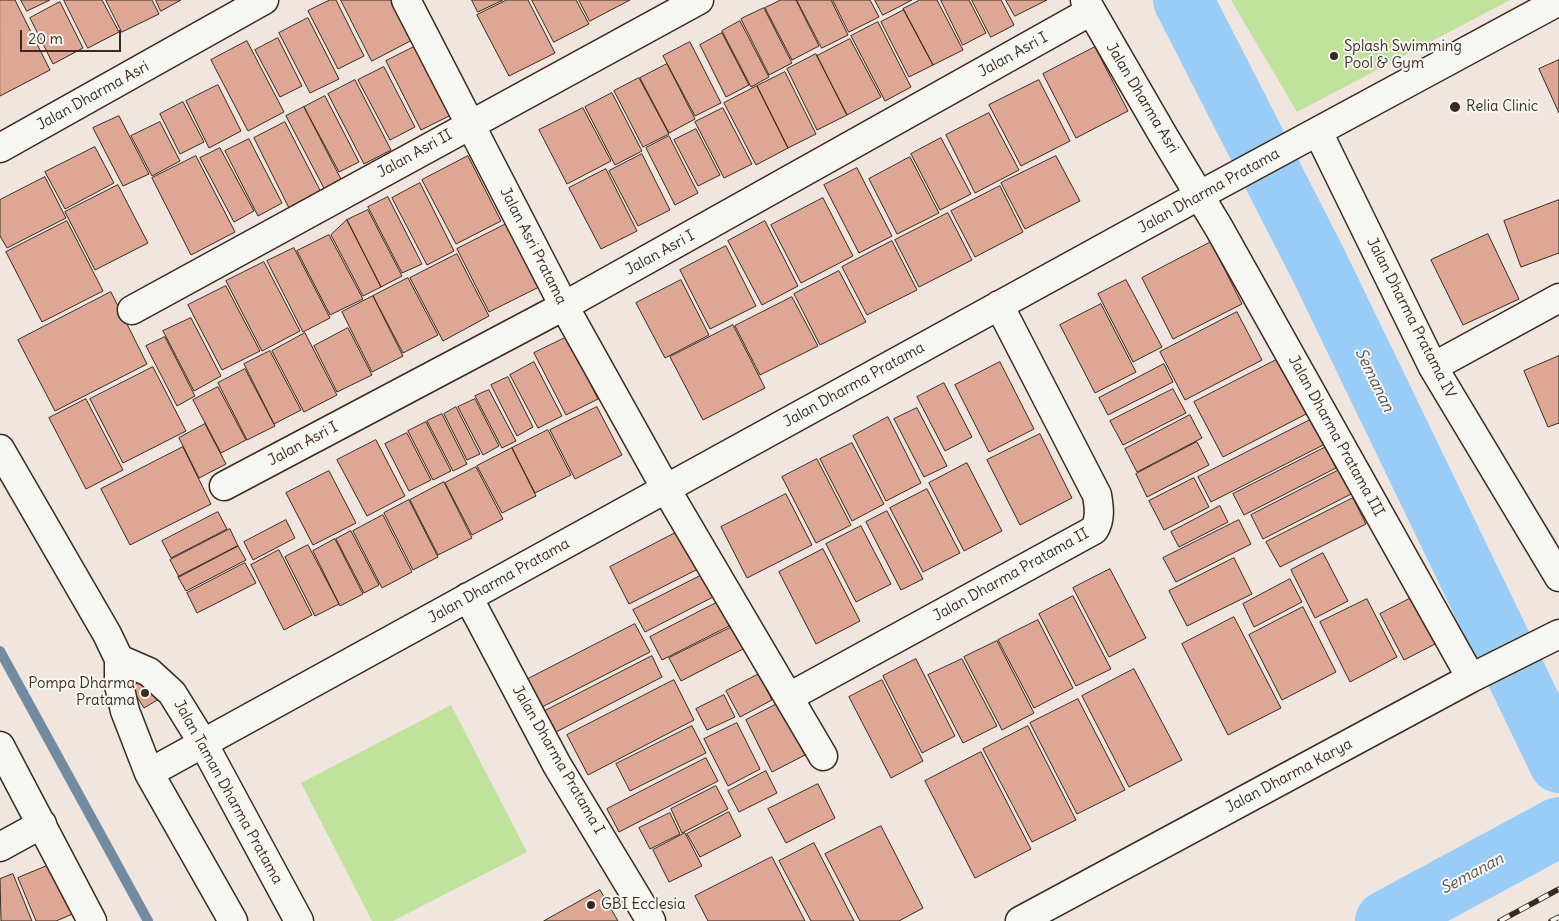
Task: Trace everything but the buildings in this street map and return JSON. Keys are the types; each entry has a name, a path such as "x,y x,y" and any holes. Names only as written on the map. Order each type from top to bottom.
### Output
{"street":[{"name":"Jalan Dharma Asri","path":"0,148 264,0"},
{"name":"Jalan Asri Pratama","path":"406,0 564,306 666,488"},
{"name":"Jalan Asri II","path":"132,310 700,0"},
{"name":"Jalan Dharma Pratama","path":"149,772 1559,0"},
{"name":"Jalan Dharma Asri","path":"1088,6 1163,135 1202,194"},
{"name":"Jalan Asri I","path":"224,486 564,306 1088,6"},
{"name":"Jalan Dharma Pratama IV","path":"1312,134 1433,367 1559,577"},
{"name":"Jalan Dharma Pratama III","path":"1202,194 1480,673"},
{"path":"1433,367 1559,298"},
{"name":"Jalan Dharma Pratama II","path":"789,697 1094,530 1097,526 1099,512 1097,495 1000,305"},
{"path":"0,449 108,634 119,659 119,684 125,711 149,772 233,921"},
{"path":"666,488 824,756"},
{"name":"Jalan Dharma Pratama I","path":"468,597 558,765 651,921"},
{"name":"Jalan Dharma Karya","path":"1020,921 1480,673 1559,634"},
{"name":"Jalan Taman Dharma Pratama","path":"119,659 149,672 172,693 204,743 299,921"},
{"path":"0,746 92,921"},
{"path":"0,847 42,824"}],"green space":[{"name":"Splash Swimming Pool & Gym","path":"1231,0 1510,0 1297,112"},
{"path":"451,705 527,852 393,921 372,921 301,783"}],"waterway":[{"name":"Semanan","path":"1183,0 1319,266 1559,763"},
{"path":"0,651 148,921"},
{"name":"Semanan","path":"1385,921 1559,827"}],"railway":[{"path":"1500,921 1559,889"},
{"path":"1551,921 1559,917"}],"place":[{"name":"Splash Swimming Pool & Gym","path":"1334,56"},
{"name":"Relia Clinic","path":"1455,107"},
{"name":"Pompa Dharma Pratama","path":"145,693"},
{"name":"GBI Ecclesia","path":"591,905"}]}
